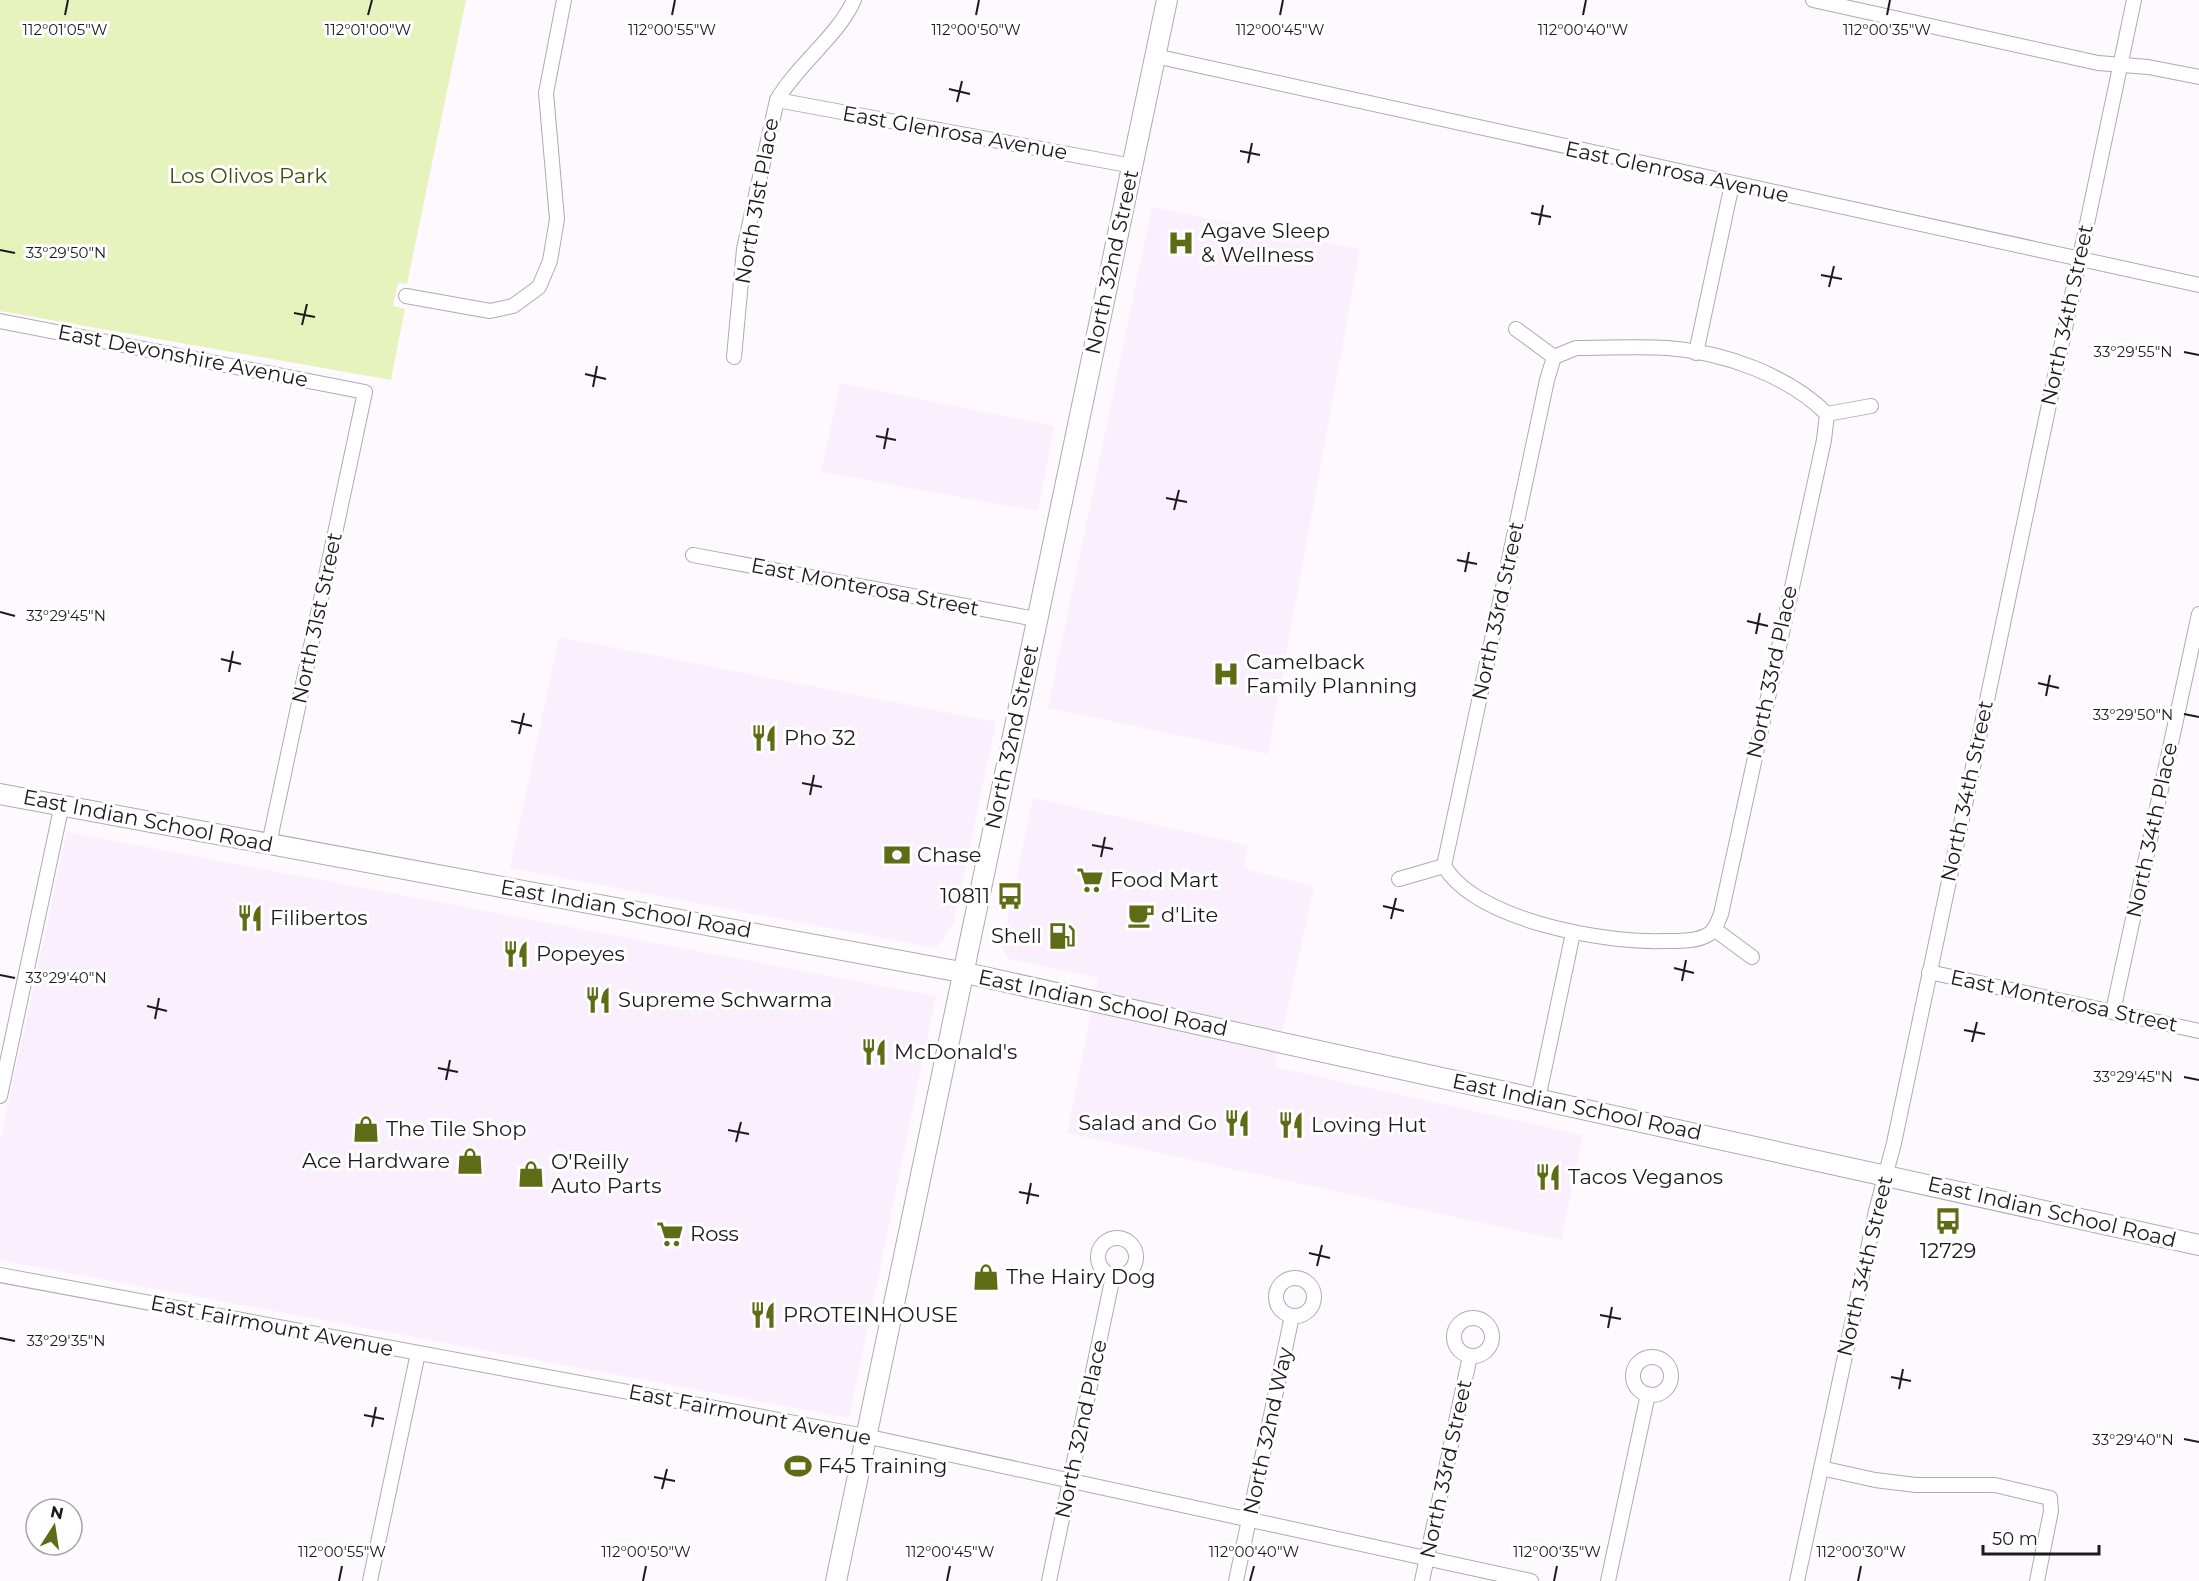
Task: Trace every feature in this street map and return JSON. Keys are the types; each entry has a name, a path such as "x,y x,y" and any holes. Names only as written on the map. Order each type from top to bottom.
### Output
{"main road":[{"name":"North 32nd Street","path":"836,1581 961,972 1167,0"},
{"name":"East Indian School Road","path":"0,794 961,972 2199,1245"}],"street":[{"path":"406,296 490,311 513,306 524,300 539,286 547,272 555,233 557,203 548,135 546,93 564,0"},
{"path":"837,0 854,2"},
{"path":"1813,0 2120,66 2148,67 2199,76"},
{"name":"North 34th Street","path":"1797,1581 1929,972 2134,0"},
{"name":"North 31st Place","path":"734,357 744,249 770,122 777,100 787,83 854,2"},
{"name":"East Glenrosa Avenue","path":"1155,56 2199,285"},
{"name":"East Glenrosa Avenue","path":"777,100 1132,165"},
{"path":"1696,353 1732,184"},
{"name":"East Devonshire Avenue","path":"0,321 365,392"},
{"path":"1516,329 1554,357 1576,348 1669,348 1696,353 1766,374 1810,397 1827,414 1871,406"},
{"name":"North 33rd Street","path":"1444,866 1554,357"},
{"name":"North 31st Street","path":"269,844 365,392"},
{"name":"North 33rd Place","path":"1714,929 1721,914 1824,440 1827,414"},
{"name":"East Monterosa Street","path":"693,555 1036,619"},
{"name":"North 34th Place","path":"2113,1011 2199,614"},
{"path":"0,1096 62,804"},
{"path":"1400,879 1444,866 1453,881 1476,897 1503,910 1573,933 1641,942 1682,941 1707,935 1714,929 1752,957"},
{"path":"1538,1099 1573,933"},
{"name":"East Monterosa Street","path":"1929,972 2199,1031"},
{"name":"East Fairmount Avenue","path":"0,1275 865,1436 1531,1581"},
{"name":"North 32nd Place","path":"1048,1581 1113,1276"},
{"name":"North 32nd Way","path":"1236,1581 1292,1316"},
{"path":"370,1581 417,1353"},
{"name":"North 33rd Street","path":"1422,1581 1470,1356"},
{"path":"1608,1581 1648,1394"},
{"path":"1821,1468 1875,1480 1916,1485 1995,1485 2050,1498 2051,1510 2037,1581"}],"shaded area":[{"path":"1152,207 1360,249 1268,754 1048,708"},
{"path":"840,383 1054,426 1038,511 821,472"},
{"path":"559,637 996,722 954,922 936,948 510,868"},
{"path":"1033,798 1248,845 1244,869 1314,886 1275,1067 1583,1135 1561,1240 1067,1133 1098,978 1009,959 1002,947"},
{"path":"67,832 936,996 849,1418 0,1260 0,1142"}],"green space":[{"name":"Los Olivos Park","path":"0,0 466,0 407,284 398,283 393,306 405,309 391,380 0,311"}],"place":[{"name":"Agave Sleep & Wellness","path":"1181,243"},
{"name":"Camelback Family Planning","path":"1226,674"},
{"name":"Pho 32","path":"764,738"},
{"name":"Chase","path":"897,855"},
{"name":"Food Mart","path":"1090,880"},
{"name":"10811","path":"1010,896"},
{"name":"d'Lite","path":"1141,915"},
{"name":"Filibertos","path":"250,918"},
{"name":"Shell","path":"1062,936"},
{"name":"Popeyes","path":"516,954"},
{"name":"Supreme Schwarma","path":"598,1000"},
{"name":"McDonald's","path":"874,1052"},
{"name":"Salad and Go","path":"1237,1123"},
{"name":"Loving Hut","path":"1291,1125"},
{"name":"The Tile Shop","path":"366,1129"},
{"name":"Ace Hardware","path":"470,1161"},
{"name":"O'Reilly Auto Parts","path":"531,1174"},
{"name":"Tacos Veganos","path":"1548,1177"},
{"name":"12729","path":"1948,1221"},
{"name":"Ross","path":"670,1234"},
{"name":"The Hairy Dog","path":"986,1277"},
{"name":"PROTEINHOUSE","path":"763,1315"},
{"name":"F45 Training","path":"798,1466"}]}
